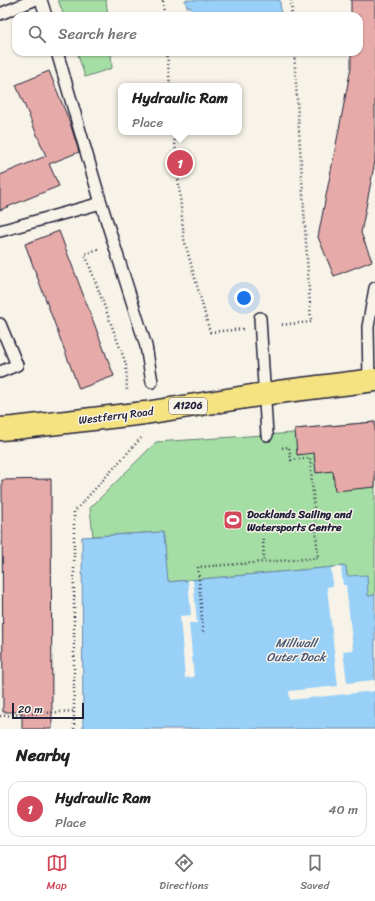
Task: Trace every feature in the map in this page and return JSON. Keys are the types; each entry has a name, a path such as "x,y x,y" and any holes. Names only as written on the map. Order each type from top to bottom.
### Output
{"main road":[{"name":"Westferry Road","path":"0,429 137,414 372,380"}],"lane":[{"path":"0,14 34,0"},
{"path":"41,0 45,12"},
{"path":"58,56 146,346 152,382"},
{"path":"0,231 102,203"},
{"path":"372,380 368,327 375,288"},
{"path":"260,318 267,435"},
{"path":"0,324 17,365 0,372"}],"path":[{"path":"163,0 164,12"},
{"path":"291,0 292,12"},
{"path":"167,56 170,83"},
{"path":"272,326 311,322 294,56"},
{"path":"174,135 184,239 210,332 250,328"},
{"path":"74,729 74,512 145,433 137,414 126,364 86,254 114,243"},
{"path":"276,448 290,447 291,460 315,458"},
{"path":"203,632 198,567 318,558 310,458"},
{"path":"262,539 264,562"},
{"path":"0,716 74,711"}],"green space":[{"path":"58,0 106,0 108,12 62,12"},
{"path":"78,56 111,56 112,68 85,77"},
{"name":"Docklands Sailing and Watersports Centre","path":"375,422 375,595 368,596 347,576 346,566 167,582 165,545 162,532 93,536 90,508 156,442 295,433 295,429"}],"water":[{"path":"185,0 280,0 281,12 192,12 191,7 187,7"},
{"name":"Millwall Outer Dock","path":"162,532 165,545 168,582 346,566 347,576 367,575 368,596 375,595 375,729 83,729 82,537"}],"pier":[{"path":"341,567 343,585 346,585 353,650 343,651 347,683 375,680 375,691 290,700 289,691 338,686 327,587 333,586 331,568"},
{"path":"188,580 193,580 197,623 189,623 194,677 185,678 180,616 191,615"}],"building":[{"path":"351,0 375,0 375,161 361,233 372,261 334,276 318,237 351,67 351,56 363,56 363,12 351,12"},
{"path":"49,71 70,123 79,152 49,164 59,186 0,210 0,175 46,156 16,85"},
{"path":"59,231 114,376 79,389 25,244"},
{"name":"Docklands Sailing and Watersports Centre","path":"375,422 375,487 335,491 333,471 316,473 314,453 297,455 295,429"},
{"path":"51,479 52,729 22,729 22,712 3,712 2,480"}],"place":[{"name":"Hydraulic Ram","path":"180,163"},
{"name":"Docklands Sailing and Watersports Centre","path":"233,520"}]}
